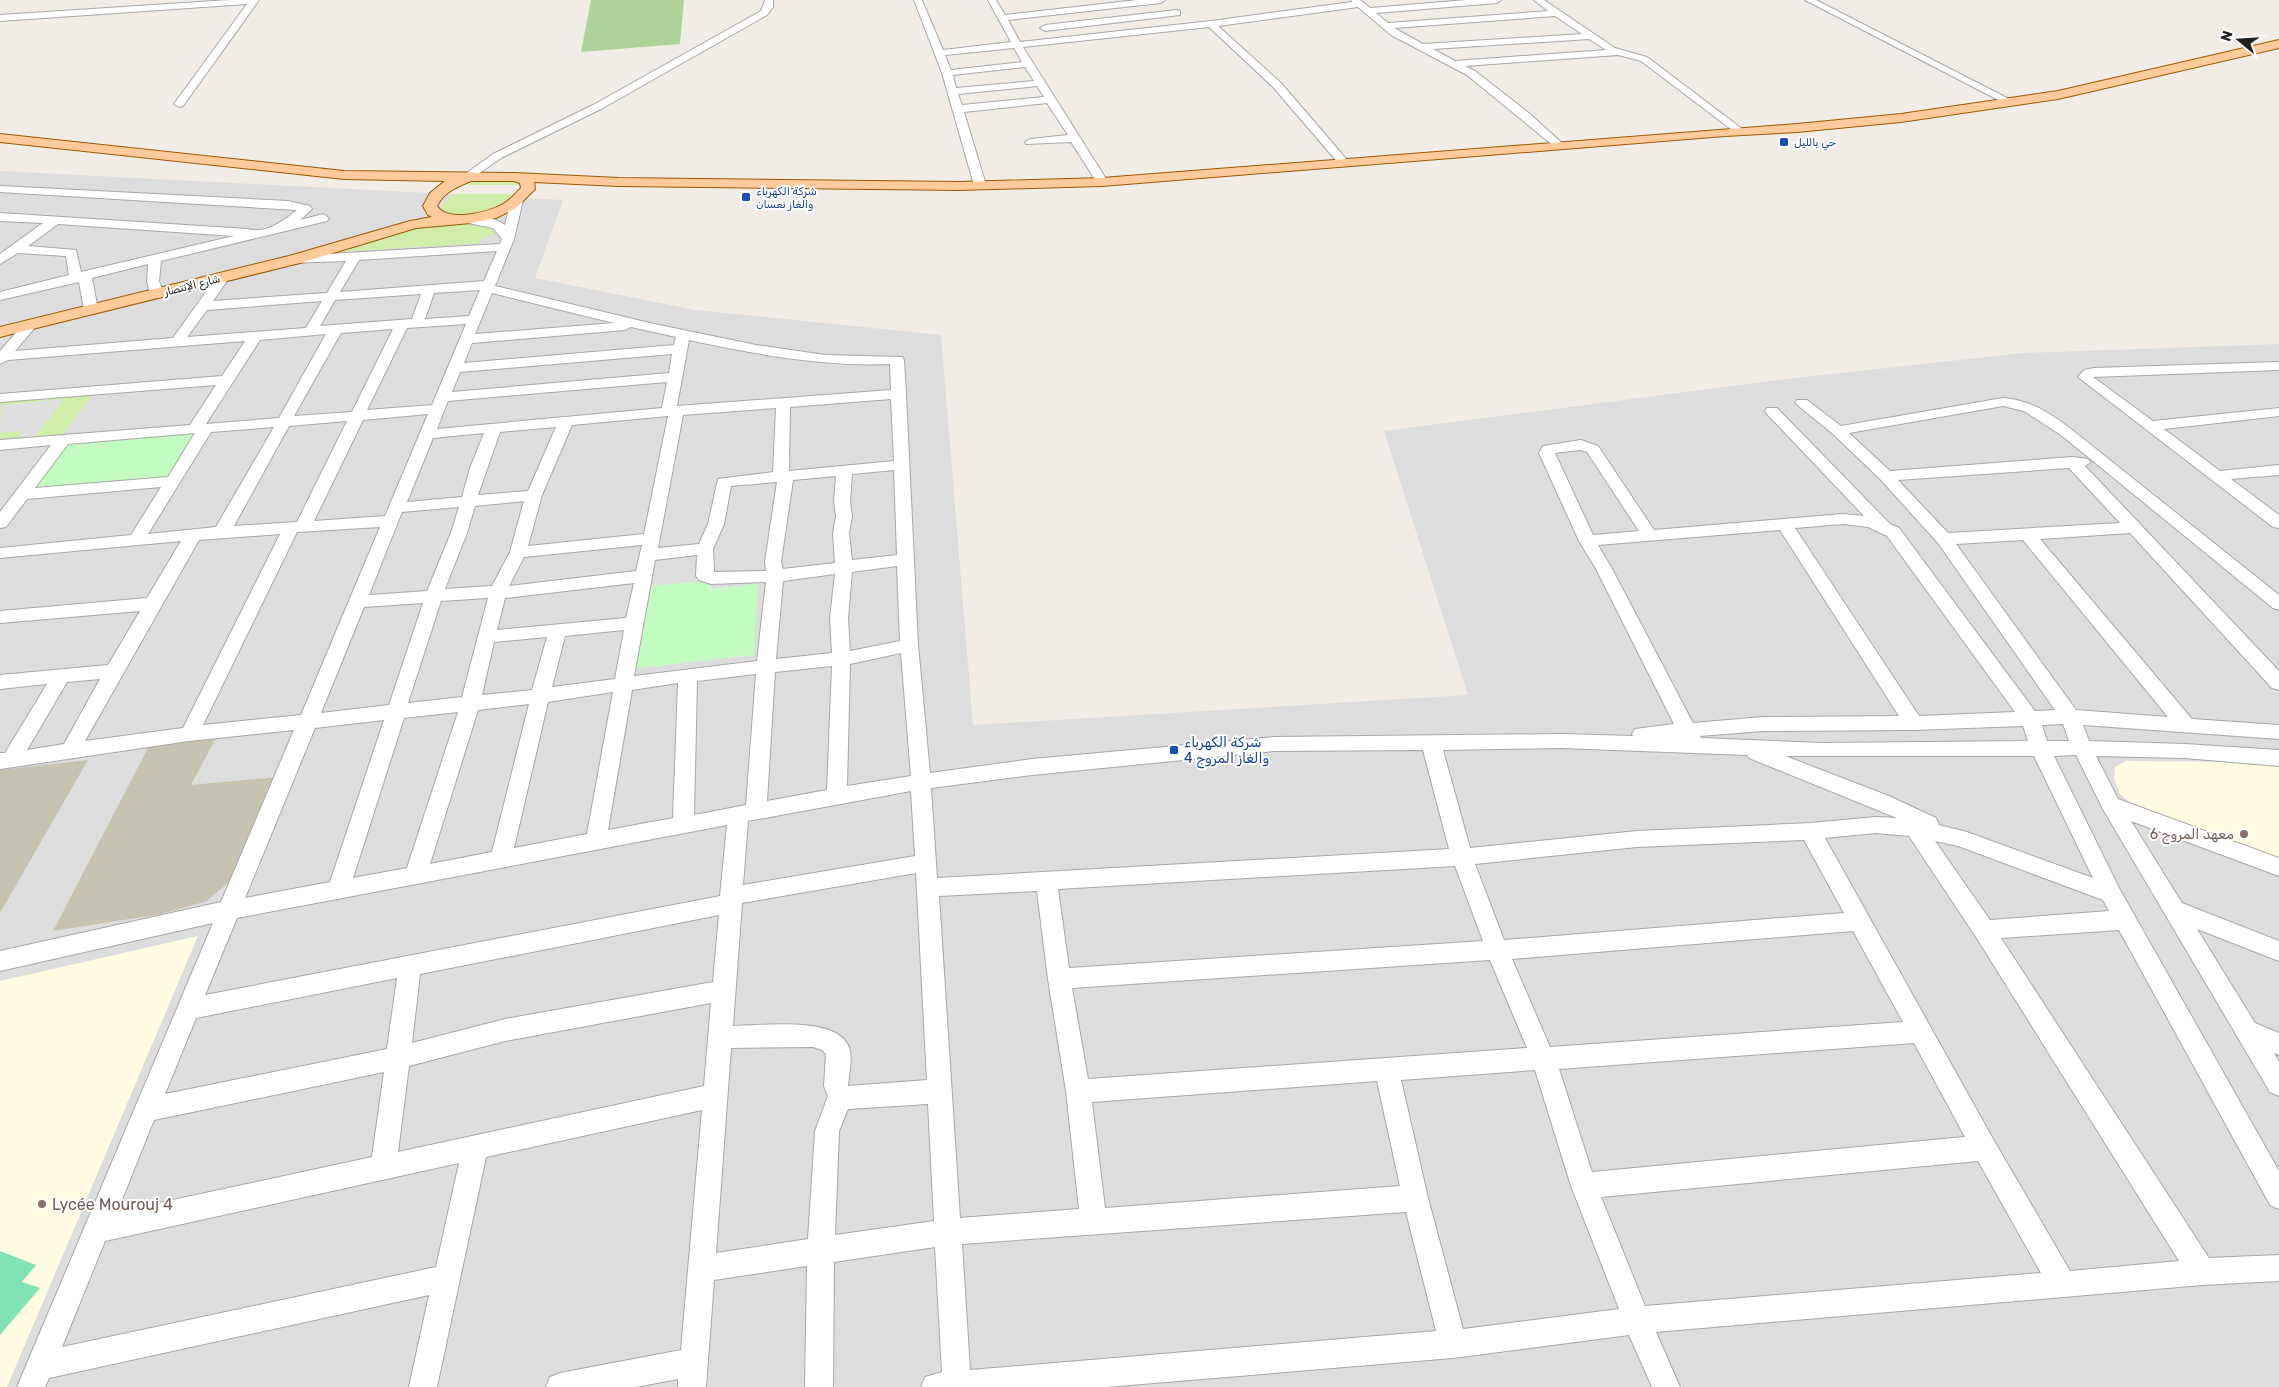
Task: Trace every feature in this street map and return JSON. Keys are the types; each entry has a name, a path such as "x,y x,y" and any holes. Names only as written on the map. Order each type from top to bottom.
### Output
{"main road":[{"path":"0,146 337,184 528,189 958,192 1080,190 1736,136 1900,118 2012,103 2092,88 2279,44"},
{"path":"0,138 344,175 515,177 620,182 980,185 1102,182 1740,131 1792,129"},
{"path":"383,234 415,216 445,188 461,180 473,177"},
{"path":"515,177 527,181 528,189"},
{"path":"396,186 419,192 430,204 430,209 437,215 463,219"},
{"path":"383,234 428,221 463,219 501,210 517,200 528,189"},
{"name":"شارع الإنتصار","path":"0,332 27,329 91,310 294,260 383,234"}],"street":[{"path":"105,11 117,0"},
{"path":"0,18 255,0"},
{"path":"179,104 255,0"},
{"path":"473,177 497,156 597,107 764,13 768,7 769,0"},
{"path":"918,0 940,53 980,185"},
{"path":"992,0 1018,46 1102,182"},
{"path":"1002,18 1163,0 1189,26"},
{"path":"1368,11 1497,0"},
{"path":"1538,0 1617,52 1644,59 1740,131"},
{"path":"1808,0 2012,103"},
{"path":"940,53 1212,24 1357,2 1386,26 1420,47 1471,73 1526,116 1559,145"},
{"path":"1045,28 1177,13"},
{"path":"1386,26 1558,13"},
{"path":"1037,14 1054,42"},
{"path":"1212,24 1277,85 1344,163"},
{"path":"1464,37 1579,28"},
{"path":"1420,47 1591,36"},
{"path":"1456,64 1617,52"},
{"path":"947,74 1029,64"},
{"path":"952,91 1041,83"},
{"path":"958,110 1051,99"},
{"path":"1015,114 1058,109"},
{"path":"1030,142 1076,138"},
{"path":"0,189 288,205 306,209 281,229"},
{"path":"25,218 68,192"},
{"path":"35,1376 488,287 506,243 517,200"},
{"path":"184,228 221,201"},
{"path":"1,218 184,228 261,235"},
{"path":"0,296 261,235 324,218"},
{"path":"463,219 486,220 499,225 505,229 506,243"},
{"path":"0,260 56,220"},
{"path":"294,260 354,257 506,243"},
{"path":"16,249 72,253 91,310"},
{"path":"310,331 354,257"},
{"path":"155,260 153,281 157,294"},
{"path":"177,342 223,278"},
{"path":"203,306 488,287 643,325 788,356 840,360 897,360 909,645 921,782 949,1232 950,1386 1453,1344 1637,1320 2063,1286 2202,1272 2279,1268"},
{"path":"189,734 357,416 430,290"},
{"path":"2,358 410,323 470,330 643,325"},
{"path":"2,358 27,329"},
{"path":"0,338 27,329"},
{"path":"222,532 336,329"},
{"path":"596,842 634,623 672,439 675,377 683,334"},
{"path":"136,540 173,481 227,380 255,336"},
{"path":"454,368 680,349"},
{"path":"2279,366 2094,372 2086,375 2087,380 2279,523"},
{"path":"0,445 357,416 440,403 675,377"},
{"path":"0,398 227,380"},
{"path":"427,434 672,411 899,394"},
{"path":"1838,431 1940,412 2015,402 2032,408 2066,432 2100,462 2279,604"},
{"path":"1802,403 1838,431 1886,476 1944,539 2070,718 2082,748 2111,805 2176,910 2279,1084"},
{"path":"560,1387 693,1374 731,900 747,813 766,666 775,576 773,562 779,533 783,477 783,404"},
{"path":"1772,411 1883,526 1893,532 2030,719 2040,748 2111,894 2279,1196"},
{"path":"2149,426 2279,412"},
{"path":"415,876 470,704 497,592 518,552 534,496 566,421"},
{"path":"338,890 434,595 459,533 467,502 494,428"},
{"path":"0,524 63,440"},
{"path":"1650,536 1593,449 1580,444 1548,449 1547,453 1587,541 1603,567 1690,738"},
{"path":"1886,476 2072,462 2100,462"},
{"path":"2072,462 2279,683"},
{"path":"900,466 724,482 716,524 705,549 705,576 711,578 775,576 905,559"},
{"path":"2216,476 2279,470"},
{"path":"838,796 839,618 844,568 841,532 844,516 842,501 844,471"},
{"path":"22,494 173,481"},
{"path":"2098,490 2133,487"},
{"path":"0,552 297,527 467,502 534,496"},
{"path":"1587,541 1850,519 1883,526"},
{"path":"1785,525 1914,723"},
{"path":"1944,539 2028,536 2132,528"},
{"path":"71,750 192,535"},
{"path":"2028,536 2186,725"},
{"path":"518,552 650,547 705,549"},
{"path":"357,602 497,592 644,576"},
{"path":"0,617 152,604"},
{"path":"486,637 634,623"},
{"path":"501,860 540,696 558,630"},
{"path":"5,760 189,734 540,696 688,675 840,659 909,645"},
{"path":"0,682 114,671"},
{"path":"683,825 688,675"},
{"path":"5,760 61,676"},
{"path":"0,961 229,910 838,796 921,782 1105,760 1274,744 1690,738 1763,724 1914,723 2070,718 2279,732"},
{"path":"1690,738 1744,748 2082,748 2185,751 2279,758"},
{"path":"1431,742 1462,857 1497,950 1543,1057 1584,1186 1637,1320 1666,1387"},
{"path":"1744,748 1882,802 1960,838 2111,894"},
{"path":"2111,805 2279,867"},
{"path":"928,888 1462,857 1638,839 1810,831 1876,825 1915,828 1960,838"},
{"path":"1915,828 1984,930 2202,1272"},
{"path":"1810,831 1984,1148 2063,1286"},
{"path":"188,1009 410,966 731,900 926,863"},
{"path":"1046,880 1059,979 1078,1090 1092,1220"},
{"path":"2176,910 2279,951"},
{"path":"1984,930 2046,924 2125,920"},
{"path":"1059,979 1497,950 1859,921"},
{"path":"383,1168 396,1058 410,966"},
{"path":"146,1110 396,1058 505,1030 724,990"},
{"path":"2247,1031 2279,1044"},
{"path":"1078,1090 1921,1032"},
{"path":"720,1037 813,1036 830,1041 838,1051 836,1086 840,1096 828,1131 821,1252 819,1387"},
{"path":"1387,1070 1415,1198 1453,1344"},
{"path":"840,1096 852,1098 940,1090"},
{"path":"96,1230 715,1095"},
{"path":"423,1387 475,1148"},
{"path":"1584,1186 1984,1148"},
{"path":"702,1268 949,1232 1092,1220 1415,1198"},
{"path":"35,1376 446,1278"}],"shaded area":[{"path":"0,171 563,200 535,278 695,310 941,335 973,725 1468,695 1384,431 1778,380 2023,353 2279,344 2279,1387 0,1387"},
{"path":"64,399 34,438 16,440 22,431 0,433 1,405"},
{"path":"216,738 191,785 279,777 238,874 207,901 162,914 53,931 149,746"},
{"path":"88,760 0,913 0,770"},
{"name":"معهد المروج 6","path":"2126,761 2225,762 2279,767 2279,859 2137,808 2120,794 2114,779 2115,767"},
{"name":"Lycée Mourouj 4","path":"198,936 7,1387 0,1387 0,981"}],"green space":[{"path":"591,0 684,0 680,44 581,52"},
{"path":"477,180 512,180 519,183 519,185 462,185"},
{"path":"457,194 512,195 497,206 469,216 450,215 442,211 441,208 449,197"},
{"path":"466,222 491,226 496,232 493,235 481,238 480,243 339,252 412,228"},
{"path":"93,394 62,436 0,442 0,402"},
{"path":"199,433 170,478 33,490 68,444"},
{"path":"710,581 711,589 758,584 754,655 630,669 645,586"},
{"path":"0,1251 36,1265 22,1282 40,1288 0,1335"}],"place":[{"name":"حي بالليل","path":"1784,142"},
{"name":"شركة الكهرباء والغاز نعسان","path":"746,197"},
{"name":"شركة الكهرباء والغاز المروج 4","path":"1174,750"},
{"name":"معهد المروج 6","path":"2244,834"},
{"name":"Lycée Mourouj 4","path":"42,1204"}]}
